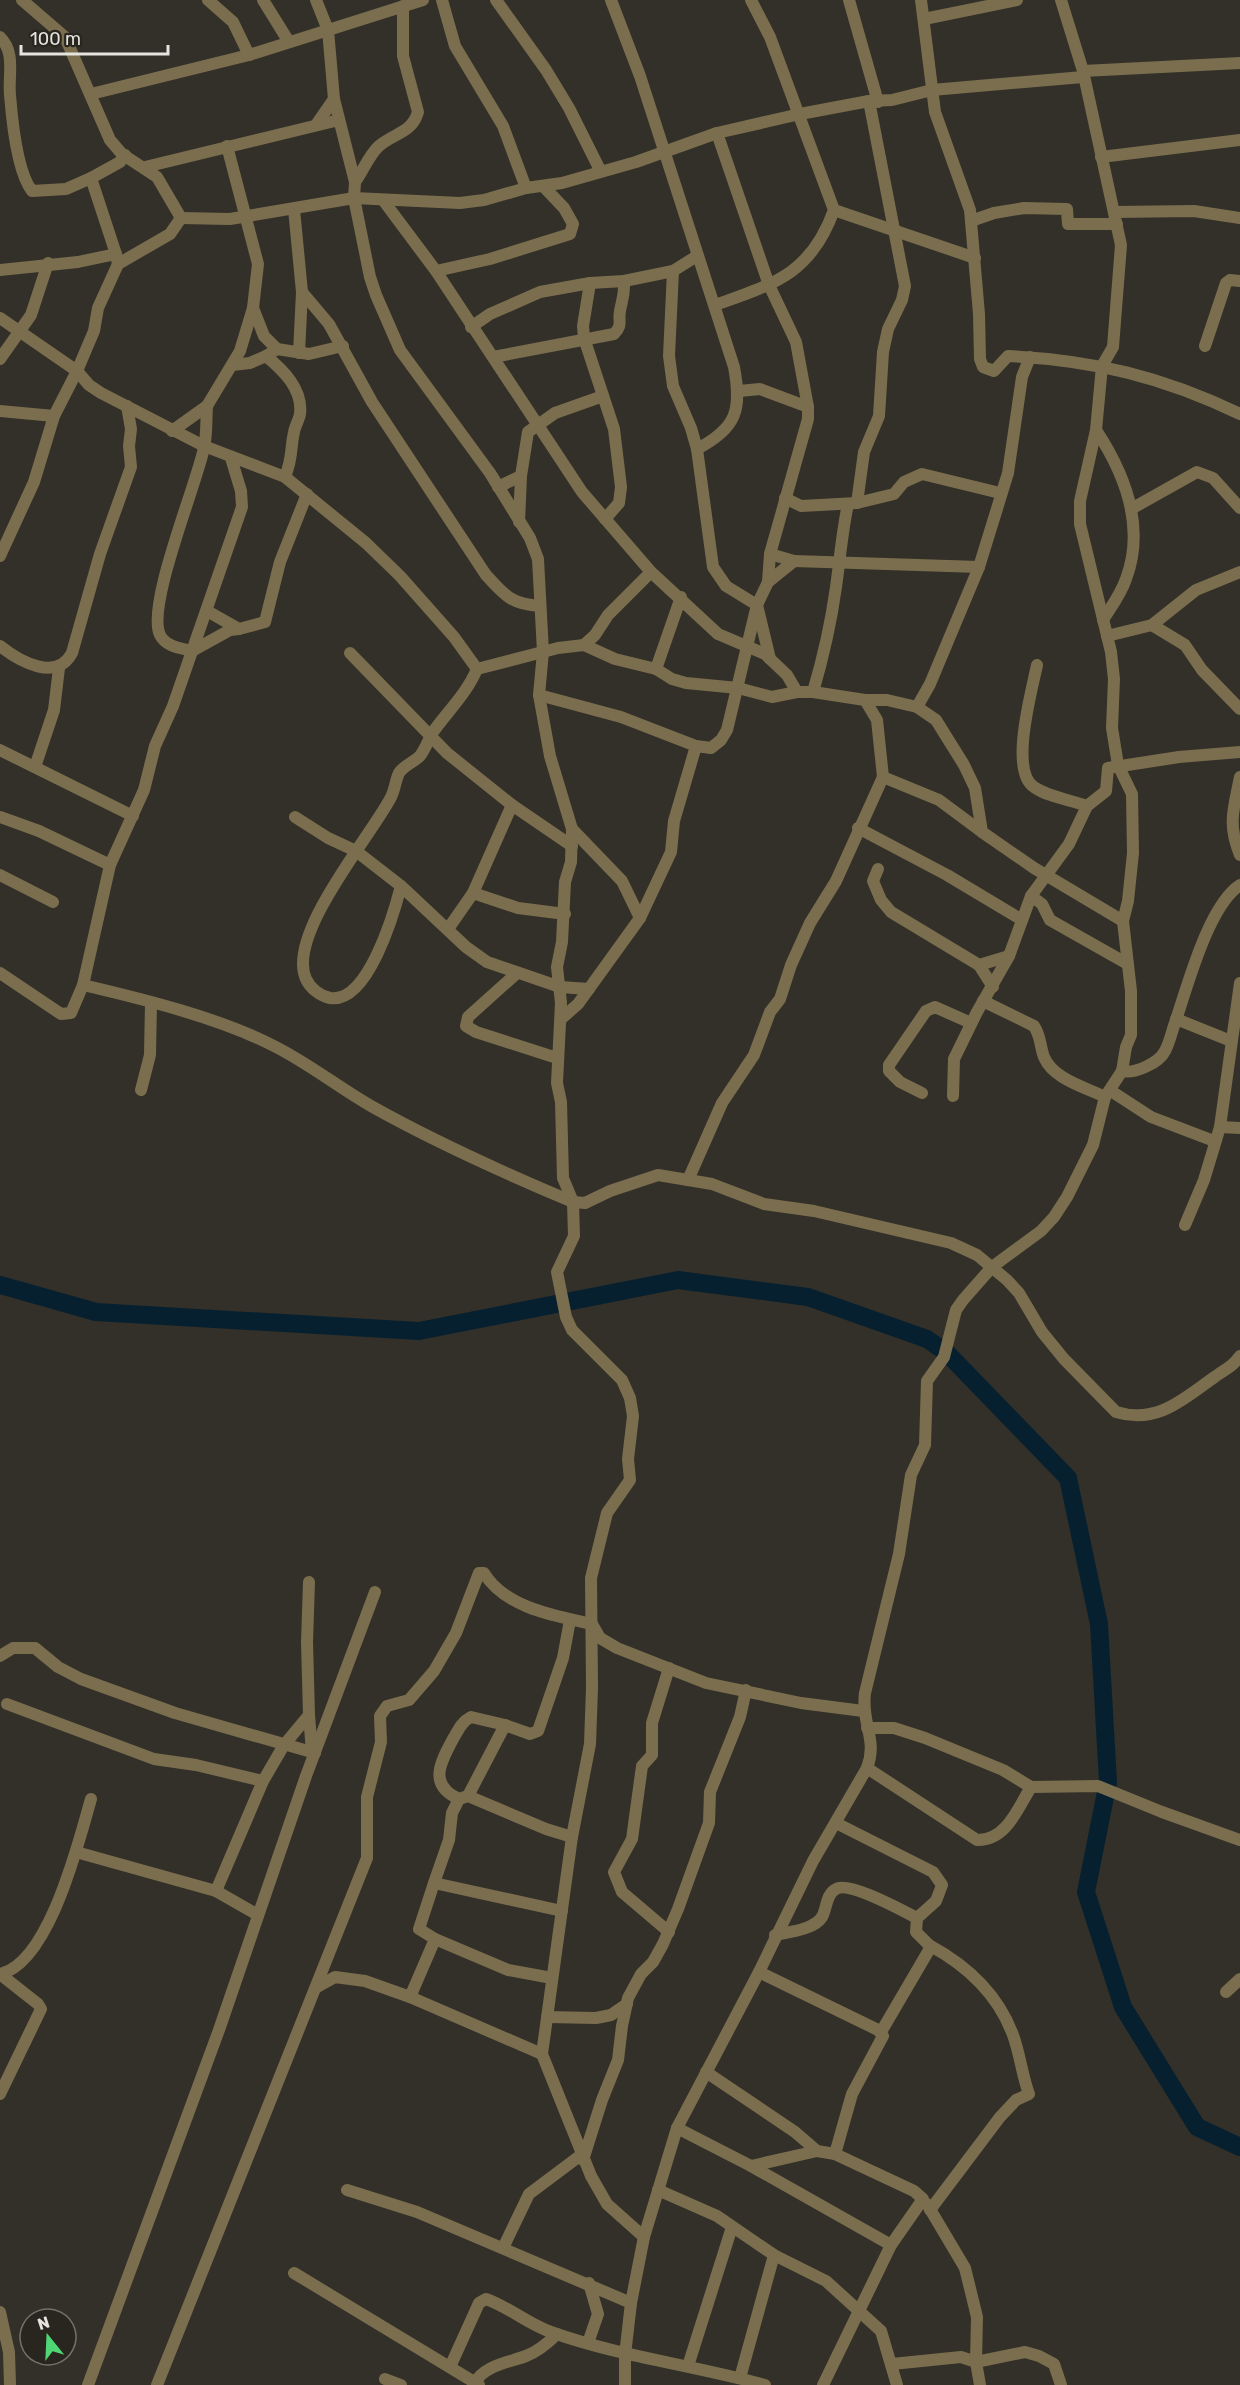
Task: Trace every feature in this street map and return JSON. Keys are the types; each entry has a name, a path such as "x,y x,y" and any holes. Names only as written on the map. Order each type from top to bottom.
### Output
{"street":[{"path":"22,0 65,37 110,140 125,155 145,166 157,177 181,218"},
{"path":"208,0 233,22 249,55"},
{"path":"263,0 289,42"},
{"path":"316,0 328,30 334,99 355,182 354,198 370,277 400,350 498,487 530,538 538,558 543,652 539,695 550,756 572,829 572,846 565,882 565,914 557,967 561,1019 557,1058 563,1178 573,1202 574,1236 557,1272 566,1317 572,1329 622,1380 630,1398 633,1416 628,1459 630,1480 608,1513 591,1578 590,1744 572,1837 542,2054 582,2157 607,2204 644,2237"},
{"path":"91,94 249,55 328,30 379,6 403,6 423,0"},
{"path":"442,0 455,46 503,126 526,188"},
{"path":"496,0 563,99 600,170"},
{"path":"611,0 640,76 697,256 715,305 739,391 737,413 731,423 722,433 697,449"},
{"path":"715,305 769,285 790,274 809,256 834,210 770,37 751,0"},
{"path":"813,692 827,637 840,541 853,503 864,452 879,416 883,352 892,316 904,294 874,102 849,0"},
{"path":"921,0 935,112 971,221 980,359 983,367 994,371 1008,356 1102,366 1161,380 1240,414"},
{"path":"924,19 1017,0"},
{"path":"625,2385 625,2355 631,2303 644,2237 677,2128 759,1972 813,1861 867,1768 873,1752 863,1711 899,1554 911,1475 925,1445 927,1381 946,1354 956,1310 992,1267 1029,1240 1054,1217 1093,1145 1108,1094 1122,1071 1126,1047 1131,1035 1133,1016 1123,921 1128,901 1134,823 1132,794 1118,765 1112,728 1114,679 1107,636 1080,524 1080,501 1096,430 1102,366 1113,347 1121,245 1083,74 1060,0"},
{"path":"355,182 381,144 403,133 411,125 418,112 403,56 403,6"},
{"path":"0,37 5,42 10,58 10,96 22,171 32,191 54,191 91,178 120,162 125,155"},
{"path":"181,218 230,219 354,198 460,203 526,188 544,187 717,133 800,114 932,90 1083,74 1240,63"},
{"path":"316,125 334,99"},
{"path":"145,166 339,120"},
{"path":"539,695 621,717 696,746 711,748 721,741 727,730 757,604 768,582 770,554 808,419 808,407 796,342 769,285 717,133"},
{"path":"1101,157 1240,140"},
{"path":"172,431 207,406 240,351 253,308 258,264 227,146"},
{"path":"0,556 33,482 54,416 94,331 98,308 117,259 91,178"},
{"path":"436,271 490,259 570,234 573,224 564,208 544,187"},
{"path":"383,200 436,271 582,492 651,572 718,633 747,645 770,659 787,675 798,692"},
{"path":"971,221 994,213 1024,208 1067,209 1068,224 1194,211 1240,218"},
{"path":"294,209 302,292 299,353"},
{"path":"834,210 975,258"},
{"path":"0,270 48,263 117,259 170,234 181,218"},
{"path":"471,327 490,314 540,292 590,283 624,281 673,271 697,256"},
{"path":"0,359 20,332 35,306 48,263"},
{"path":"673,271 669,356 673,386 697,449 712,567 716,577 726,586 757,604 770,659"},
{"path":"1204,346 1226,283 1230,280 1240,281"},
{"path":"493,357 614,334 620,328 620,310 626,295 624,281"},
{"path":"590,283 583,326 585,341 614,429 621,488 619,503 605,519"},
{"path":"302,292 320,310 343,346 372,402 486,575 509,599 518,604 540,606"},
{"path":"253,308 264,336 277,349 299,353 322,353 343,346"},
{"path":"0,318 77,371 94,389 204,447 285,477 400,576 454,637 477,669"},
{"path":"232,365 250,363 277,349"},
{"path":"266,356 287,375 300,406 293,434 292,458 285,477"},
{"path":"1008,356 1022,378"},
{"path":"917,707 930,684 979,567 1008,473 1022,378 1030,357"},
{"path":"739,391 760,389 808,407"},
{"path":"519,523 526,436 538,423 555,413 603,396"},
{"path":"0,646 37,667 59,668 67,663 72,653 100,554 131,467 131,429 127,406"},
{"path":"207,406 204,447 156,615 162,639 167,644 192,651 230,630 265,622 284,553 307,494"},
{"path":"0,411 54,416"},
{"path":"1096,430 1118,463 1131,509 1132,552 1126,579 1103,620"},
{"path":"0,974 61,1014 70,1013 83,985 110,865 144,790 155,746 173,706 242,507 241,492 231,458"},
{"path":"1131,509 1197,472 1213,478 1240,508"},
{"path":"785,498 801,506 853,503 894,494 904,482 922,474 1000,493"},
{"path":"498,487 521,476"},
{"path":"770,554 794,561 979,567"},
{"path":"768,582 794,561"},
{"path":"401,886 385,940 359,982 342,997 324,997 314,989 303,972 304,952 325,900 343,868 391,798 398,774 418,758 430,736 462,696 477,669 543,652 584,645 595,635 608,615 651,572"},
{"path":"1107,636 1152,625 1196,590 1240,572"},
{"path":"656,669 681,597"},
{"path":"207,611 239,629"},
{"path":"1152,625 1185,645 1202,670 1240,708"},
{"path":"584,645 615,659 656,669 672,679 686,683 738,688 772,697 798,692 813,692 865,700 887,700 917,707 936,720 964,765 975,788 982,832"},
{"path":"350,653 447,753 512,805 572,846"},
{"path":"1037,665 1023,746 1026,780 1034,788 1087,806"},
{"path":"35,767 54,710 59,668"},
{"path":"688,1180 722,1103 754,1055 770,1012 780,999 791,965 810,923 836,881 883,777 880,768 881,750 877,720 865,700"},
{"path":"877,720 887,700"},
{"path":"561,1019 571,1012 590,989 640,918 672,852 674,821 696,746"},
{"path":"0,750 133,816"},
{"path":"953,1096 952,1066 971,1023 1009,956 1031,896 1069,843 1087,806 1106,791 1108,768 1240,752"},
{"path":"883,777 939,800 1045,874 1123,921"},
{"path":"1240,777 1232,804 1231,825 1240,855"},
{"path":"448,929 473,893 512,805"},
{"path":"0,817 39,831 110,865"},
{"path":"296,817 327,838 356,851 401,886 487,962 560,987 590,989"},
{"path":"858,828 947,875 1022,920"},
{"path":"572,829 622,881 640,918"},
{"path":"878,869 873,881 881,900 888,909 979,965 993,987"},
{"path":"0,875 53,902"},
{"path":"1122,1071 1133,1072 1159,1058 1165,1051 1196,957 1223,900 1240,885"},
{"path":"473,893 518,908 565,914"},
{"path":"1031,896 1042,904 1050,920 1126,963"},
{"path":"979,965 1009,956"},
{"path":"517,973 468,1017 466,1026 476,1032 557,1058"},
{"path":"1185,1225 1203,1180 1220,1127 1234,1046 1240,983"},
{"path":"83,985 217,1023 275,1046 368,1104 470,1159 573,1202 585,1203 658,1175 676,1180 712,1184 764,1204 814,1211 872,1226 935,1237 971,1252 992,1267 1019,1293 1042,1332 1064,1359 1116,1412 1148,1415 1168,1410 1218,1374 1230,1369 1240,1356"},
{"path":"983,1001 1034,1026 1045,1058 1053,1071 1108,1094 1151,1117 1214,1141"},
{"path":"141,1090 150,1055 151,1003"},
{"path":"922,1093 900,1082 889,1071 890,1065 926,1011 935,1007 971,1023"},
{"path":"1176,1019 1234,1046"},
{"path":"1220,1127 1240,1128"},
{"path":"158,2385 367,1858 367,1797 381,1742 378,1727 383,1710 409,1700 434,1671 456,1633 479,1573 484,1573 490,1583 506,1596 570,1620 592,1624 600,1638 617,1648 706,1683 801,1703 863,1711"},
{"path":"309,1582 307,1642 309,1715 314,1753"},
{"path":"88,2385 219,2030 314,1753 375,1592"},
{"path":"570,1620 563,1658 538,1731 530,1734 506,1725 471,1717 462,1724 442,1759 439,1772 444,1791 572,1837"},
{"path":"0,1656 13,1648 35,1648 58,1667 81,1679 175,1713 314,1753"},
{"path":"669,1668 652,1723 652,1755 642,1766 632,1839 614,1872 622,1892 669,1932"},
{"path":"503,2248 529,2194 582,2157 618,2060 627,2004 640,1974 653,1962 669,1932 710,1823 710,1792 740,1717 746,1690"},
{"path":"7,1704 154,1759 196,1765 263,1781"},
{"path":"216,1890 263,1781 284,1745 309,1715"},
{"path":"506,1725 452,1813 449,1840 419,1929 435,1939 508,1970 552,1978"},
{"path":"867,1728 894,1728 925,1738 1003,1770 1031,1787 1098,1786 1240,1840"},
{"path":"867,1768 977,1840 995,1838 1004,1830 1031,1787"},
{"path":"0,1974 15,1969 39,1943 76,1851 91,1799"},
{"path":"824,2385 891,2245 1000,2117 1016,2100 1029,2094 1013,2034 992,1997 966,1969 929,1945 916,1932 917,1918 936,1901 941,1892 939,1879 933,1872 836,1823"},
{"path":"76,1851 216,1890 258,1915"},
{"path":"434,1883 562,1911"},
{"path":"775,1935 815,1923 821,1918 831,1894 840,1887 852,1888 917,1918"},
{"path":"411,1997 435,1939"},
{"path":"835,2154 852,2094 883,2036 881,2032 929,1950 929,1945"},
{"path":"759,1972 881,2032"},
{"path":"0,1974 38,2004 41,2009 0,2094"},
{"path":"317,1987 335,1977 344,1977 411,1997 542,2054"},
{"path":"1226,1992 1240,1979"},
{"path":"547,2017 596,2018 611,2015 627,2004"},
{"path":"706,2072 801,2136 817,2151"},
{"path":"677,2128 751,2166 891,2245"},
{"path":"751,2166 817,2151 835,2154 914,2191 927,2205 965,2268 977,2317 976,2362 980,2385"},
{"path":"347,2190 417,2212 589,2283 631,2303"},
{"path":"658,2190 685,2200 774,2255 826,2281 881,2331 897,2385"},
{"path":"688,2366 732,2227"},
{"path":"740,2378 774,2255"},
{"path":"294,2273 475,2384 490,2368 526,2356 545,2346 557,2334"},
{"path":"589,2283 598,2313"},
{"path":"588,2343 598,2313 616,2296"},
{"path":"450,2367 480,2303 486,2299 557,2334 625,2355 688,2366 765,2385"},
{"path":"0,2312 9,2352 10,2385"},
{"path":"892,2364 961,2357 976,2362 1031,2353 1054,2364 1061,2385"},
{"path":"385,2379 401,2385"}],"waterway":[{"path":"0,1285 96,1312 419,1331 678,1280 808,1297 927,1339 947,1353 1068,1478 1099,1624 1108,1782 1086,1892 1123,2007 1197,2127 1240,2147"}]}
